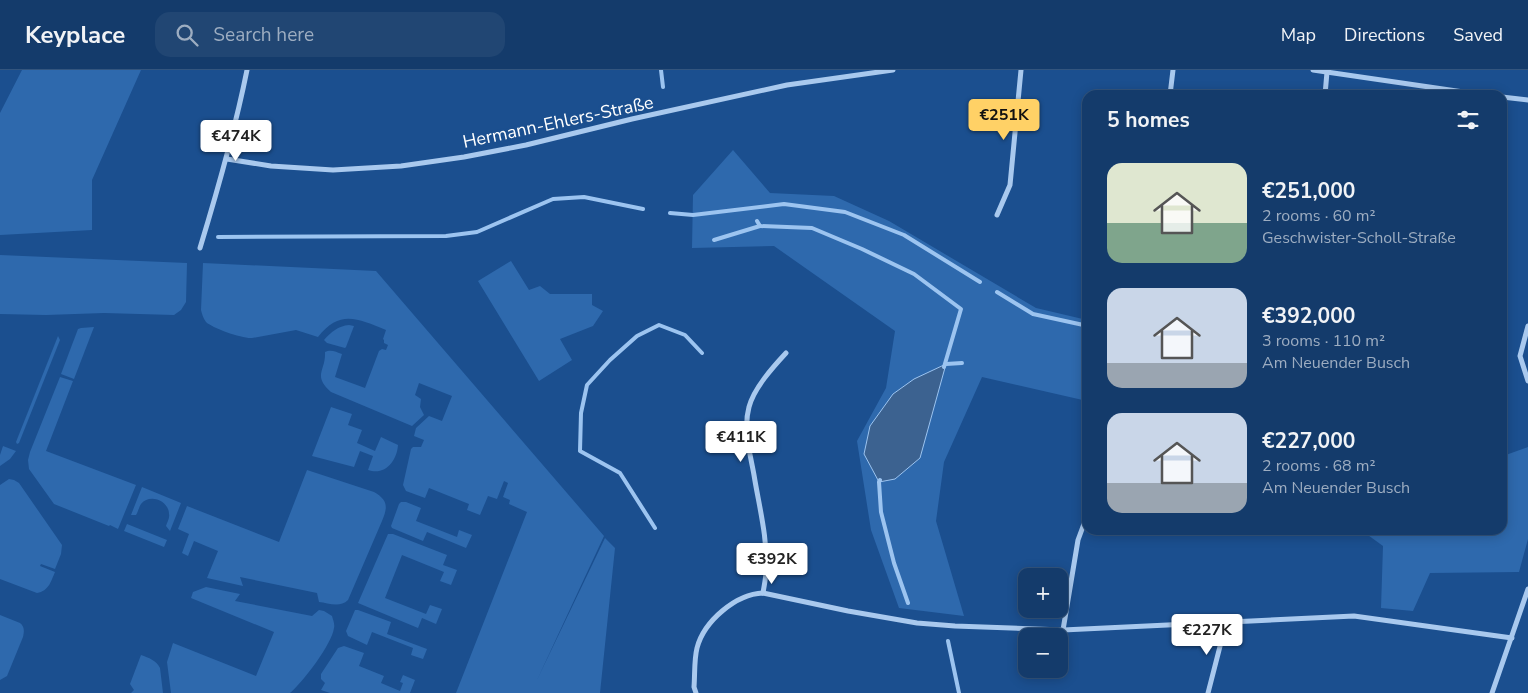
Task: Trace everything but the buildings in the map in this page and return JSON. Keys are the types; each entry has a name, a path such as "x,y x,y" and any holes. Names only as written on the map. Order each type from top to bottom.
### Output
{"street":[{"path":"200,248 227,159 247,70"},
{"name":"Hermann-Ehlers-Straße","path":"227,159 271,166 333,170 401,166 464,157 526,145 787,85 893,70"},
{"path":"998,215 1010,185 1022,70"},
{"path":"1171,90 1173,70"},
{"path":"1313,70 1450,90"},
{"path":"1325,90 1327,72"},
{"path":"1507,98 1528,100"},
{"path":"1528,326 1520,356 1528,381"},
{"path":"764,594 766,570 765,544 748,440 747,417 749,405 756,392 774,366 786,353"},
{"path":"1063,628 1078,540 1082,529"},
{"path":"1492,693 1528,589"},
{"path":"696,693 694,687 697,648 705,631 730,605 754,594 764,594 917,623 1018,628"},
{"path":"1068,630 1354,616 1512,638"},
{"path":"1208,693 1226,623"}],"shaded area":[{"path":"22,70 141,70 92,180 92,230 0,235 0,113"},
{"path":"733,150 770,193 834,196 889,221 1036,308 1082,319 1082,400 982,377 944,462 936,521 964,616 899,608 871,530 857,441 886,388 895,331 774,246 692,248 693,195"},
{"path":"0,255 187,263 186,302 181,310 174,315 104,313 0,314"},
{"path":"511,261 529,290 540,286 550,294 592,294 592,305 603,311 593,326 560,339 572,360 539,381 478,281"},
{"path":"203,263 376,271 604,536 537,680 605,538 615,548 600,693 456,693 527,512 509,504 510,500 503,497 508,483 504,481 497,499 488,496 480,515 467,510 469,504 429,488 425,498 406,491 403,485 411,449 413,447 421,447 424,440 414,436 416,428 429,416 442,421 452,396 419,383 415,395 421,399 420,407 424,415 412,426 331,392 325,386 321,377 325,352 334,351 342,354 335,377 365,388 379,351 382,349 386,350 388,345 384,343 383,339 386,330 350,319 334,323 326,328 318,337 296,330 252,338 228,333 206,322 203,316 201,310"},
{"path":"349,325 354,326 345,348 327,343 324,340 335,330"},
{"path":"94,327 74,379 61,374 78,329"},
{"path":"58,336 60,340 17,444 16,442"},
{"path":"946,364 920,458 895,479 879,482 864,454 870,426 893,394 914,379"},
{"path":"60,377 73,381 46,451 136,485 118,529 54,504 29,469 28,460 30,452"},
{"path":"331,407 352,414 348,425 362,430 357,443 375,451 381,437 398,445 393,462 385,469 374,471 368,470 373,456 360,451 354,467 312,456"},
{"path":"3,446 16,451 10,459 0,466 0,455"},
{"path":"1528,447 1528,539 1519,572 1430,573 1413,611 1381,608 1383,546 1368,535 1507,535 1507,455"},
{"path":"307,470 374,492 386,504 382,521 348,600 345,602 334,604 319,602 317,593 240,577 243,586 207,578 218,551 194,541 188,556 182,553 189,534 178,529 187,506 279,542"},
{"path":"9,479 19,483 62,545 61,554 55,569 41,564 40,566 55,572 47,588 41,592 37,593 0,579 0,485"},
{"path":"142,487 181,503 170,531 166,526 169,517 168,509 163,502 149,499 141,504 136,515 131,515"},
{"path":"401,502 421,508 416,521 457,537 459,530 472,535 466,548 427,532 423,541 392,528 391,526"},
{"path":"127,524 167,540 164,547 124,531"},
{"path":"388,534 393,534 447,555 443,565 457,570 451,585 440,581 444,572 402,555 385,598 426,614 430,605 442,609 436,624 422,618 418,628 358,603"},
{"path":"206,587 240,594 235,601 312,616 319,610 332,616 334,626 332,635 323,653 296,688 290,693 171,693 167,662 173,643 256,676 274,632 191,598 193,592"},
{"path":"355,610 391,622 387,634 427,649 423,659 411,655 413,648 372,632 367,645 348,636 346,631"},
{"path":"0,615 20,623 24,631 7,676 0,680"},
{"path":"344,646 364,653 359,666 384,676 381,683 400,691 403,683 400,682 403,675 415,680 410,693 330,693 321,690 325,683 321,679 321,674 338,648"},
{"path":"141,655 154,661 160,668 163,693 131,693 134,690 130,684"}],"waterway":[{"path":"661,70 663,87"},
{"path":"218,237 446,236 477,232 553,199 584,197 643,209"},
{"path":"670,213 693,215 784,204 845,212 904,235 980,282"},
{"path":"757,221 760,226 812,228 862,249 914,274 961,309 944,367"},
{"path":"714,240 760,226"},
{"path":"997,292 1033,314 1082,325"},
{"path":"655,528 620,473 580,451 581,413 587,385 610,360 637,336 659,325 685,335 702,353"},
{"path":"946,364 962,363"},
{"path":"880,480 881,512 894,563 908,603"},
{"path":"948,641 959,693"}]}
